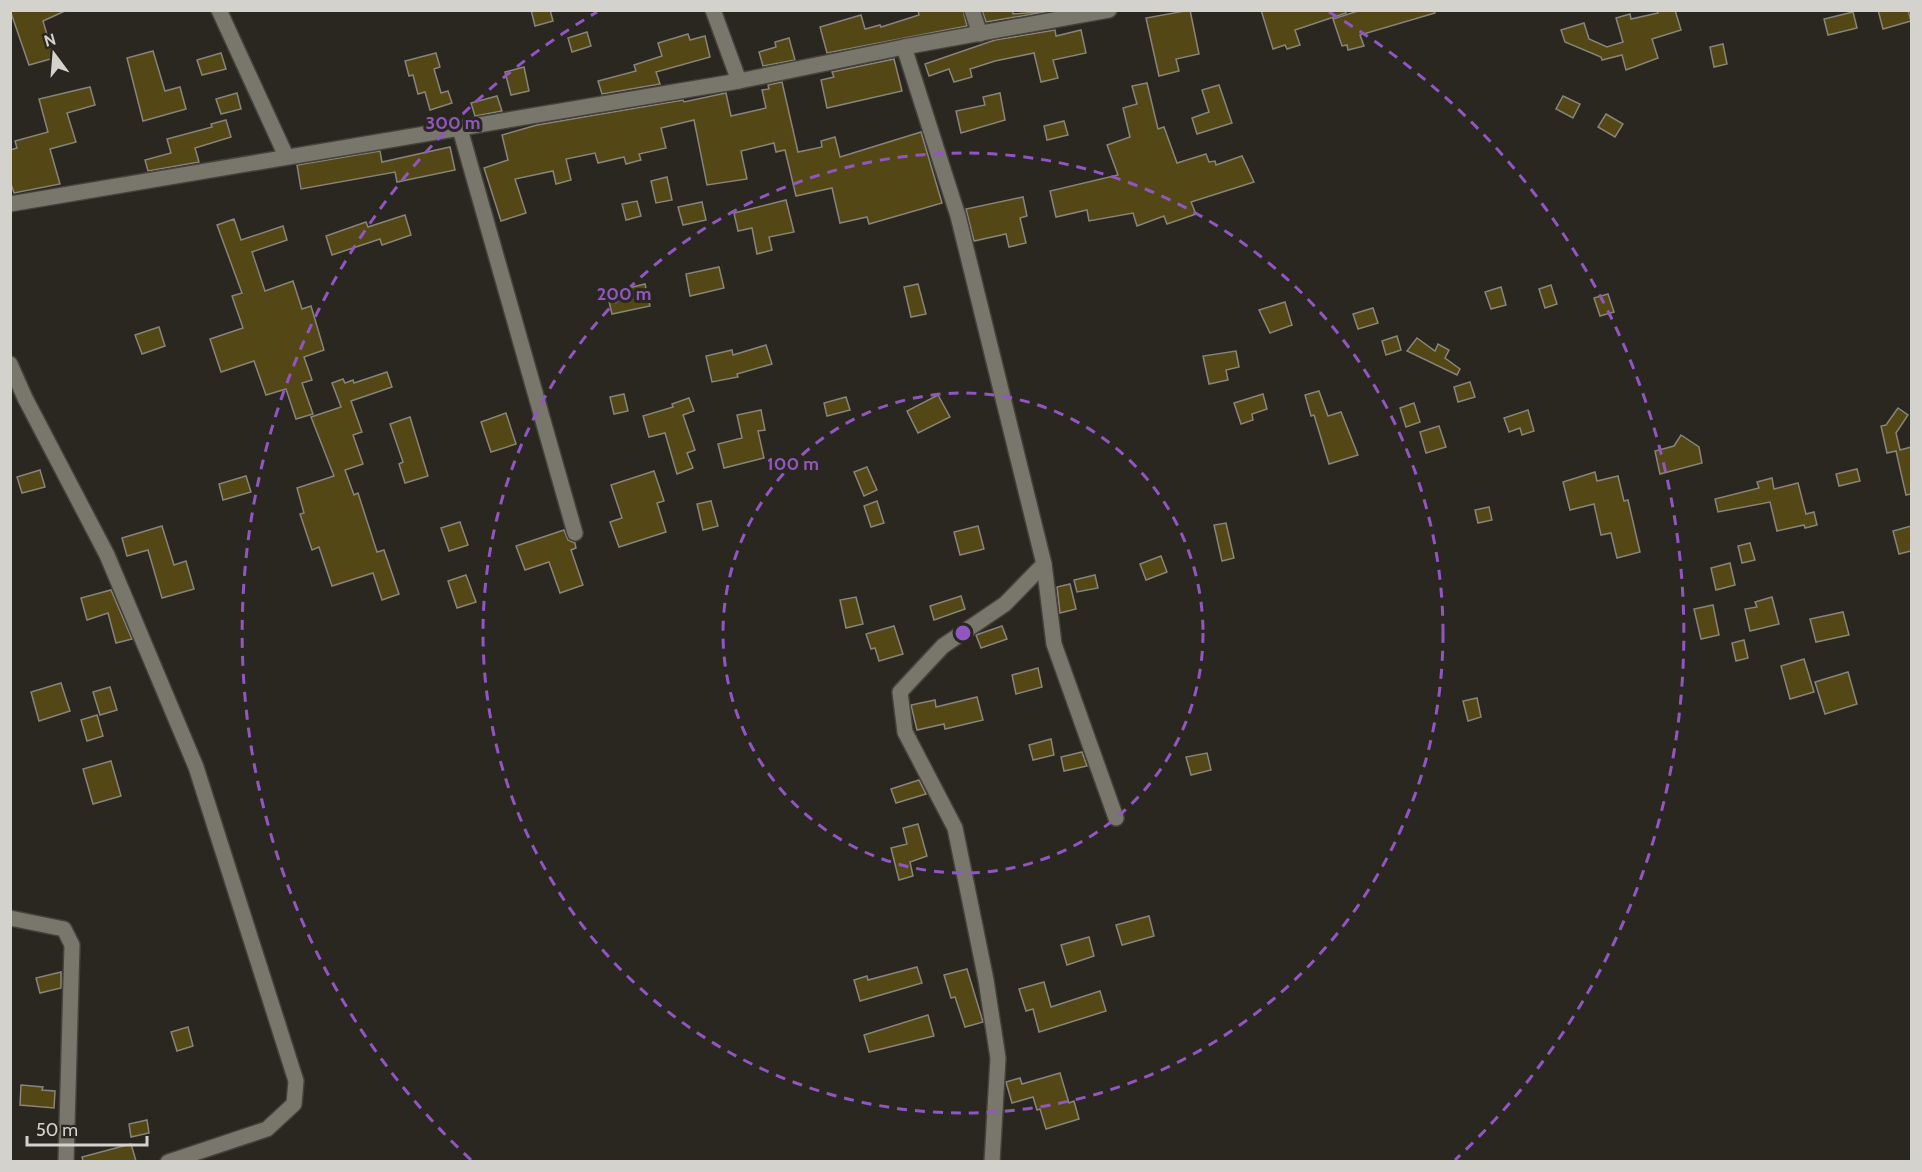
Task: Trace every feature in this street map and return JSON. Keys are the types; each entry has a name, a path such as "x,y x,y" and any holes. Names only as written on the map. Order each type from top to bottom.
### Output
{"street":[{"path":"219,10 286,156"},
{"path":"713,10 739,81"},
{"path":"972,10 980,34"},
{"path":"10,204 739,81 904,47 1109,10"},
{"path":"904,47 958,216 1044,564 1054,644 1116,818"},
{"path":"459,129 575,533"},
{"path":"10,364 25,398 107,555 196,767 296,1081 294,1104 267,1129 168,1161"},
{"path":"992,1161 998,1058 986,980 955,828 905,732 900,692 943,646 1005,604 1044,564"},
{"path":"10,918 64,929 72,945 66,1161"}],"building":[{"path":"10,10 67,10 43,21 54,58 29,65"},
{"path":"531,10 550,10 553,21 535,26"},
{"path":"918,10 963,10 967,26 827,53 820,27 861,15 865,29 880,25 881,27 919,15"},
{"path":"982,10 1013,10 1013,14 1051,11 986,22"},
{"path":"1190,10 1199,54 1176,59 1179,71 1159,76 1146,18"},
{"path":"1261,10 1346,10 1346,13 1295,30 1300,45 1287,49 1285,45 1273,49"},
{"path":"1361,10 1434,10 1435,13 1360,35 1364,46 1348,50 1347,45 1342,46 1333,19"},
{"path":"1657,10 1675,10 1681,30 1652,39 1658,58 1626,70 1622,55 1602,60 1601,57 1565,42 1561,30 1584,23 1589,39 1607,47 1623,42 1616,18 1630,14 1631,19 1658,13"},
{"path":"1878,10 1908,10 1911,21 1883,29"},
{"path":"1853,12 1857,28 1828,35 1824,19"},
{"path":"1055,30 1056,36 1081,30 1086,53 1053,60 1058,78 1041,82 1034,53 970,69 972,77 954,82 949,69 929,76 925,64 995,40"},
{"path":"587,32 591,46 572,52 568,38"},
{"path":"688,34 690,40 705,36 710,57 656,72 660,84 602,94 598,81 636,71 634,65 662,56 658,43"},
{"path":"789,38 795,60 763,66 759,52 776,47 775,42"},
{"path":"1723,44 1727,64 1714,67 1710,47"},
{"path":"153,51 165,91 180,87 186,109 143,121 127,58"},
{"path":"221,53 226,69 202,75 197,60"},
{"path":"436,53 440,67 434,69 441,93 448,91 452,103 430,110 425,92 418,94 413,75 409,76 405,61"},
{"path":"894,59 902,91 827,108 821,80 834,77 832,72"},
{"path":"524,67 529,91 511,95 505,72"},
{"path":"782,82 798,152 822,147 821,141 835,137 840,157 921,132 942,203 869,224 867,217 840,223 832,188 796,196 785,150 776,152 774,143 741,151 747,179 707,185 694,120 661,128 666,148 639,154 641,160 626,164 624,157 598,163 595,153 566,159 571,180 556,184 553,171 515,179 526,213 501,221 484,168 508,160 502,135 537,125 683,100 684,102 726,93 731,116 766,108 762,90 769,89 768,85"},
{"path":"1147,83 1158,129 1164,127 1177,163 1206,154 1209,162 1215,161 1216,165 1242,156 1254,182 1191,202 1196,214 1167,224 1164,216 1137,226 1133,213 1089,221 1087,210 1056,217 1050,191 1118,175 1107,145 1130,137 1123,108 1137,104 1132,86"},
{"path":"1219,85 1232,123 1197,134 1192,118 1209,112 1202,90"},
{"path":"90,87 95,105 67,113 76,142 50,149 60,184 14,193 10,181 10,150 17,148 15,141 48,132 39,99"},
{"path":"237,93 241,109 221,114 216,99"},
{"path":"1000,93 1005,120 961,133 956,111 985,105 983,97"},
{"path":"497,96 502,111 475,116 471,103"},
{"path":"1563,96 1580,104 1573,118 1556,109"},
{"path":"1606,114 1623,124 1615,137 1598,127"},
{"path":"226,120 231,137 195,148 199,162 148,171 145,160 171,153 167,139 212,127 211,124"},
{"path":"1064,121 1068,135 1047,140 1044,126"},
{"path":"450,147 455,170 397,182 395,172 301,189 297,165 380,151 382,162"},
{"path":"667,177 672,200 656,203 651,181"},
{"path":"1023,197 1027,216 1020,218 1026,243 1009,247 1006,234 974,241 966,209"},
{"path":"786,200 794,232 769,237 772,250 757,254 752,228 738,231 734,213"},
{"path":"637,201 641,216 626,220 622,204"},
{"path":"702,202 706,220 683,225 678,207"},
{"path":"405,215 411,235 382,245 380,239 332,255 326,236 366,222 368,227"},
{"path":"234,219 241,240 283,226 287,240 252,252 265,291 293,281 302,309 311,306 324,350 304,357 312,380 302,383 313,414 296,419 286,389 266,395 254,361 221,372 210,339 243,328 232,296 242,293 217,225"},
{"path":"719,267 724,288 690,296 686,274"},
{"path":"645,284 650,306 612,314 607,293"},
{"path":"918,284 926,314 911,317 904,287"},
{"path":"1551,285 1557,304 1545,308 1539,289"},
{"path":"1501,287 1506,305 1491,309 1485,292"},
{"path":"1608,294 1614,312 1600,316 1594,298"},
{"path":"1285,302 1292,325 1270,333 1259,310"},
{"path":"1373,308 1378,323 1358,329 1353,314"},
{"path":"159,327 165,346 142,354 135,335"},
{"path":"1397,336 1401,350 1386,355 1382,341"},
{"path":"1417,338 1435,351 1438,344 1449,350 1445,358 1460,369 1457,375 1407,351"},
{"path":"766,345 772,364 737,374 738,377 712,382 706,356 732,350 733,355"},
{"path":"1236,351 1239,367 1226,370 1228,380 1209,384 1203,356"},
{"path":"387,372 392,387 351,401 362,432 353,435 363,464 345,470 354,495 358,493 377,552 384,550 399,594 382,600 373,573 332,586 319,547 312,550 300,514 304,513 297,488 334,476 311,417 341,407 332,383 343,379 345,383 353,380 354,383"},
{"path":"1470,382 1475,397 1458,402 1454,387"},
{"path":"1319,391 1328,416 1341,412 1358,455 1329,464 1314,415 1311,416 1305,395"},
{"path":"624,394 628,411 614,414 610,397"},
{"path":"1263,394 1267,409 1252,414 1253,420 1241,424 1234,403"},
{"path":"938,395 950,417 918,433 907,411"},
{"path":"846,397 850,410 827,416 824,403"},
{"path":"689,398 694,411 683,415 695,450 687,453 693,468 677,474 665,433 649,437 643,416 673,407 672,404"},
{"path":"1414,403 1420,422 1406,427 1400,408"},
{"path":"1898,408 1908,415 1896,433 1900,450 1911,447 1911,494 1906,495 1896,451 1887,453 1881,426 1886,425"},
{"path":"761,410 765,430 758,431 764,458 724,468 718,444 742,438 737,415"},
{"path":"1528,410 1534,431 1522,435 1520,428 1509,432 1504,418"},
{"path":"506,413 516,444 491,452 481,422"},
{"path":"410,417 428,476 405,483 399,464 403,462 390,424"},
{"path":"1439,426 1446,447 1426,453 1420,432"},
{"path":"1681,435 1699,447 1702,463 1660,474 1655,451 1674,446"},
{"path":"867,467 877,490 864,496 854,472"},
{"path":"1857,469 1860,481 1839,486 1836,474"},
{"path":"40,470 45,487 22,493 17,477"},
{"path":"654,471 664,501 657,503 666,532 619,547 610,522 622,518 611,485"},
{"path":"1595,472 1597,481 1618,476 1624,501 1628,500 1640,552 1617,558 1611,533 1601,535 1594,504 1570,510 1563,482"},
{"path":"246,476 251,492 223,500 219,484"},
{"path":"1772,478 1774,489 1798,483 1806,514 1814,512 1817,525 1805,528 1804,525 1777,531 1770,502 1718,512 1715,499 1759,488 1757,482"},
{"path":"711,501 718,526 703,530 697,504"},
{"path":"877,501 884,523 871,527 864,506"},
{"path":"1489,507 1492,520 1478,523 1475,510"},
{"path":"460,522 468,545 449,551 441,528"},
{"path":"1226,523 1234,558 1222,561 1214,525"},
{"path":"162,526 174,565 186,561 194,589 162,598 148,550 127,556 122,538"},
{"path":"978,526 984,549 960,555 954,532"},
{"path":"1911,526 1911,551 1899,554 1893,531"},
{"path":"564,530 568,540 575,543 576,548 571,550 583,585 560,593 549,562 525,570 516,546"},
{"path":"1750,543 1755,560 1742,563 1738,546"},
{"path":"1161,556 1167,572 1146,580 1140,564"},
{"path":"1730,563 1735,585 1716,590 1711,568"},
{"path":"466,575 476,602 457,608 448,581"},
{"path":"1095,575 1098,588 1077,592 1074,580"},
{"path":"1070,584 1076,609 1060,613 1057,587"},
{"path":"111,590 132,639 116,643 108,613 87,620 81,598"},
{"path":"961,596 965,609 934,620 930,606"},
{"path":"856,597 863,624 846,628 840,600"},
{"path":"1772,597 1779,624 1750,631 1745,609 1757,607 1755,602"},
{"path":"1713,605 1719,635 1701,639 1694,609"},
{"path":"1843,612 1849,635 1816,642 1810,619"},
{"path":"894,626 903,654 879,661 875,648 871,649 866,634"},
{"path":"1002,626 1007,639 981,648 976,635"},
{"path":"1744,640 1748,658 1736,661 1732,643"},
{"path":"1804,659 1814,692 1790,699 1781,666"},
{"path":"1038,668 1042,687 1016,694 1012,675"},
{"path":"1848,672 1857,704 1825,714 1815,682"},
{"path":"61,683 70,711 39,721 31,692"},
{"path":"110,687 117,710 100,715 93,692"},
{"path":"977,697 983,720 945,729 944,724 917,730 911,705 935,700 936,707"},
{"path":"1477,698 1481,717 1468,721 1463,701"},
{"path":"97,715 103,736 87,741 81,720"},
{"path":"1051,739 1054,755 1033,760 1029,745"},
{"path":"1082,752 1087,766 1064,771 1061,757"},
{"path":"1207,753 1211,770 1191,775 1186,757"},
{"path":"111,761 121,796 93,804 83,769"},
{"path":"919,780 926,794 896,803 891,789"},
{"path":"918,824 927,856 910,862 913,876 899,880 891,848 907,844 903,828"},
{"path":"1149,916 1154,936 1122,945 1116,925"},
{"path":"1089,937 1094,956 1067,965 1061,945"},
{"path":"917,967 922,983 860,1001 854,980 867,976 868,980"},
{"path":"967,969 983,1022 965,1027 955,997 951,998 944,975"},
{"path":"61,972 61,988 40,993 36,978"},
{"path":"1044,982 1051,1007 1100,991 1106,1011 1039,1032 1033,1009 1026,1011 1019,989"},
{"path":"928,1015 934,1036 869,1052 864,1035"},
{"path":"188,1027 193,1046 177,1051 171,1032"},
{"path":"1060,1073 1069,1103 1074,1101 1079,1119 1046,1129 1040,1109 1037,1110 1033,1097 1012,1103 1006,1082 1020,1078 1022,1084"},
{"path":"21,1085 43,1087 42,1090 55,1091 54,1108 20,1105"},
{"path":"147,1120 149,1133 131,1137 129,1124"},
{"path":"131,1144 136,1161 83,1161 82,1157"}]}
